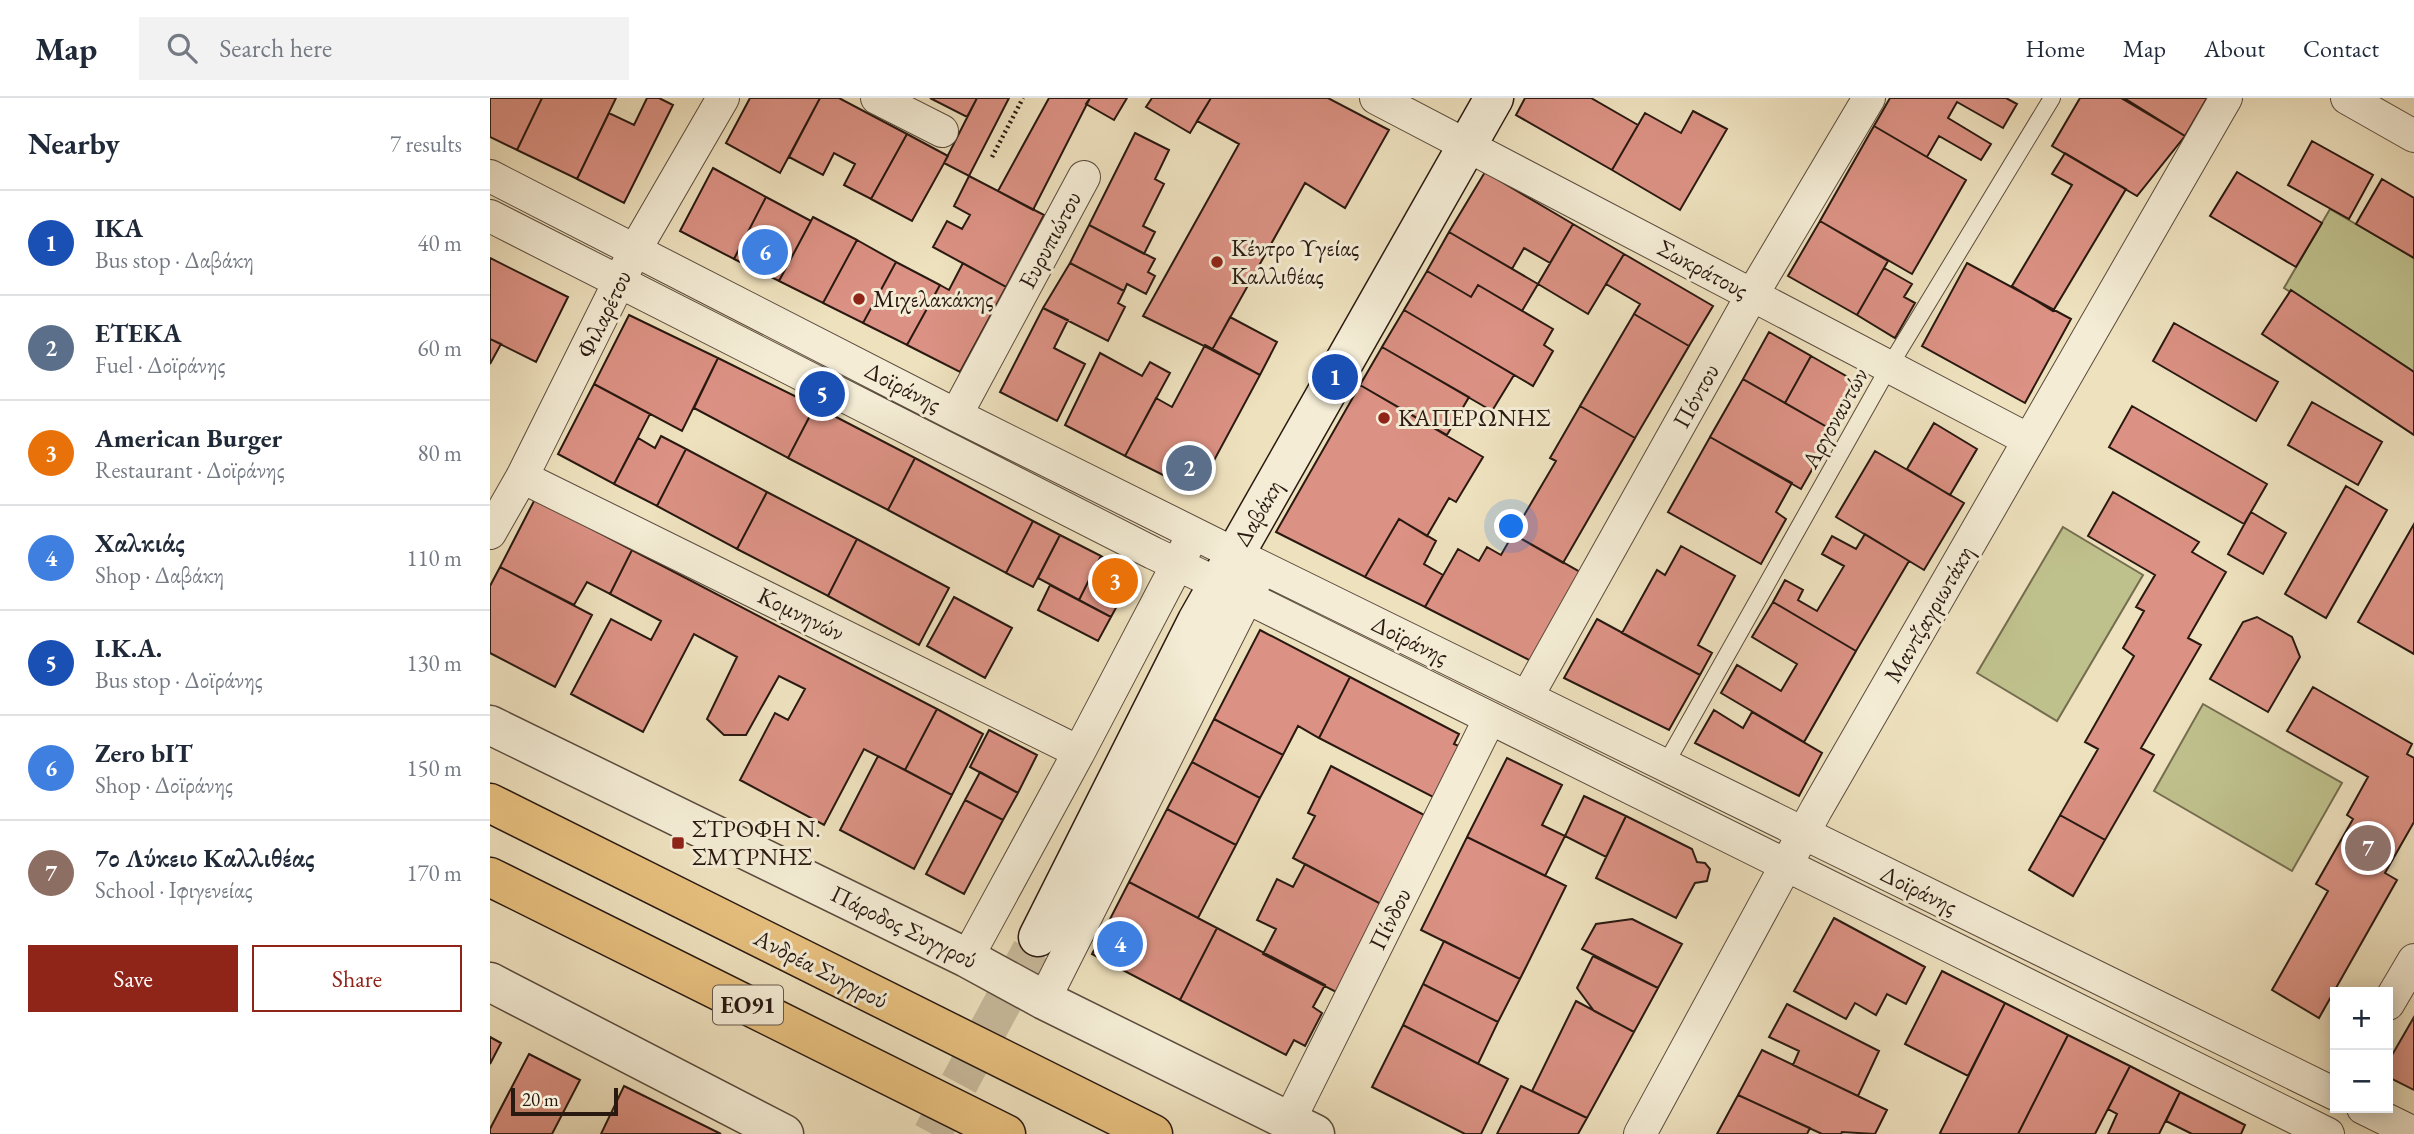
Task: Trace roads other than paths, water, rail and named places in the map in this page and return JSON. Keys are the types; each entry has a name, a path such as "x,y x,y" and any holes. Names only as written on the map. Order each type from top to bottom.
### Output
{"highway":[{"name":"Ανδρέα Συγγρού","path":"490,803 1153,1134"},
{"name":"ΕΟ91","path":"490,877 1006,1134"}],"street":[{"name":"Φιλαρέτου","path":"490,533 522,477 635,250 723,98"},
{"path":"877,98 942,131"},
{"name":"Σωκράτους","path":"1376,98 2029,440"},
{"name":"Δαβάκη","path":"1044,1000 1241,575 1494,98"},
{"name":"Πόντου","path":"1527,697 1752,295 1869,98"},
{"name":"Μαντζαγριωτάκη","path":"1640,1134 1803,833 2227,98"},
{"path":"2347,98 2414,136"},
{"name":"Δοϊράνης","path":"490,176 956,415 1194,533 1241,575 1490,718 2319,1132"},
{"name":"Ευρυπιώτου","path":"956,415 1084,177"},
{"name":"Δοϊράνης","path":"490,216 1177,565 1241,575 1527,697 2330,1092"},
{"name":"Κομνηνών","path":"522,477 1079,752"},
{"name":"Δαβάκη","path":"967,958 1194,533"},
{"name":"Δαβάκη","path":"1038,937 1196,621 1241,575"},
{"name":"Πίνδου","path":"1302,1128 1490,718"},
{"name":"Πάροδος Συγγρού","path":"490,724 967,958 1044,1000 1302,1128"},
{"path":"2393,996 2414,960"},
{"path":"490,982 785,1134"},
{"path":"2319,1132 2330,1106"},
{"path":"2373,1113 2414,1133"}],"lane":[{"name":"Αργοναυτών","path":"1665,765 1889,367 2052,98"}],"tunnel":[{"path":"932,1134 1038,937"}],"place":[{"name":"Zero bIT","path":"765,252"},
{"name":"Κέντρο Υγείας Καλλιθέας","path":"1217,262"},
{"name":"Μιχελακάκης","path":"859,299"},
{"name":"ΙΚΑ","path":"1335,377"},
{"name":"Ι.Κ.Α.","path":"822,394"},
{"name":"ΚΑΠΕΡΩΝΗΣ","path":"1384,418"},
{"name":"ΕΤΕΚΑ","path":"1189,468"},
{"name":"American Burger","path":"1115,581"},
{"name":"ΣΤΡΟΦΗ Ν. ΣΜΥΡΝΗΣ","path":"678,843"},
{"name":"7ο Λύκειο Καλλιθέας","path":"2368,848"},
{"name":"Χαλκιάς","path":"1120,944"}]}
